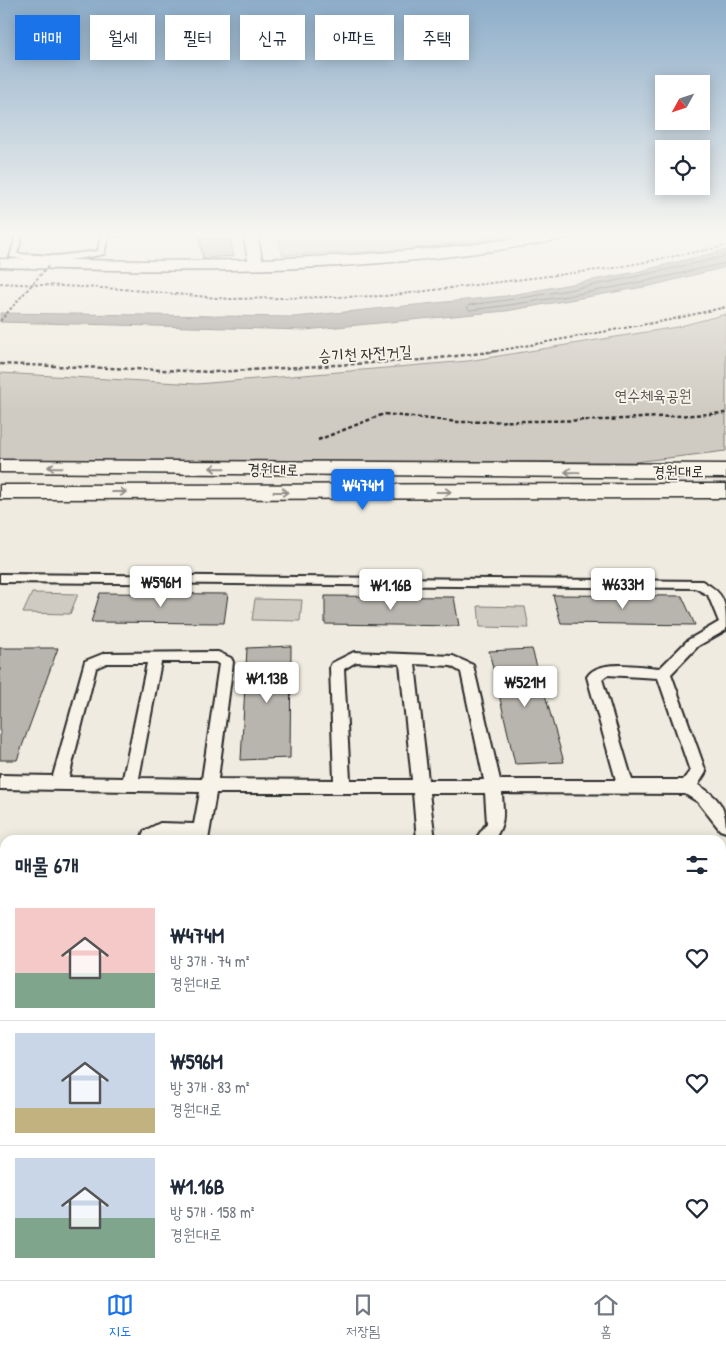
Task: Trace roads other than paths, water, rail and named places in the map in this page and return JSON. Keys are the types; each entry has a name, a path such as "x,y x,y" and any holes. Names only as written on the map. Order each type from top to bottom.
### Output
{"main road":[{"path":"598,472 726,460"},
{"name":"경원대로","path":"0,466 598,472 726,471"},
{"name":"경원대로","path":"0,492 726,491"},
{"path":"610,492 726,502"}],"lane":[{"path":"0,578 697,584 713,592 726,624 694,643 663,673 604,670 594,677 626,786"},
{"path":"59,783 90,665 105,658 218,657 226,662 209,786 200,835 160,830 152,835"},
{"path":"342,786 337,667 354,657 453,661 468,669 493,786 496,824 488,835"},
{"path":"130,784 155,658"},
{"path":"408,659 426,835"},
{"path":"663,673 698,772 688,787"},
{"path":"0,782 209,786 688,787 704,797 726,825"}],"water":[{"path":"524,293 611,293 506,311 305,330 0,322 0,313 294,317"}],"park label":[{"name":"연수체육공원","path":"653,395"}]}
